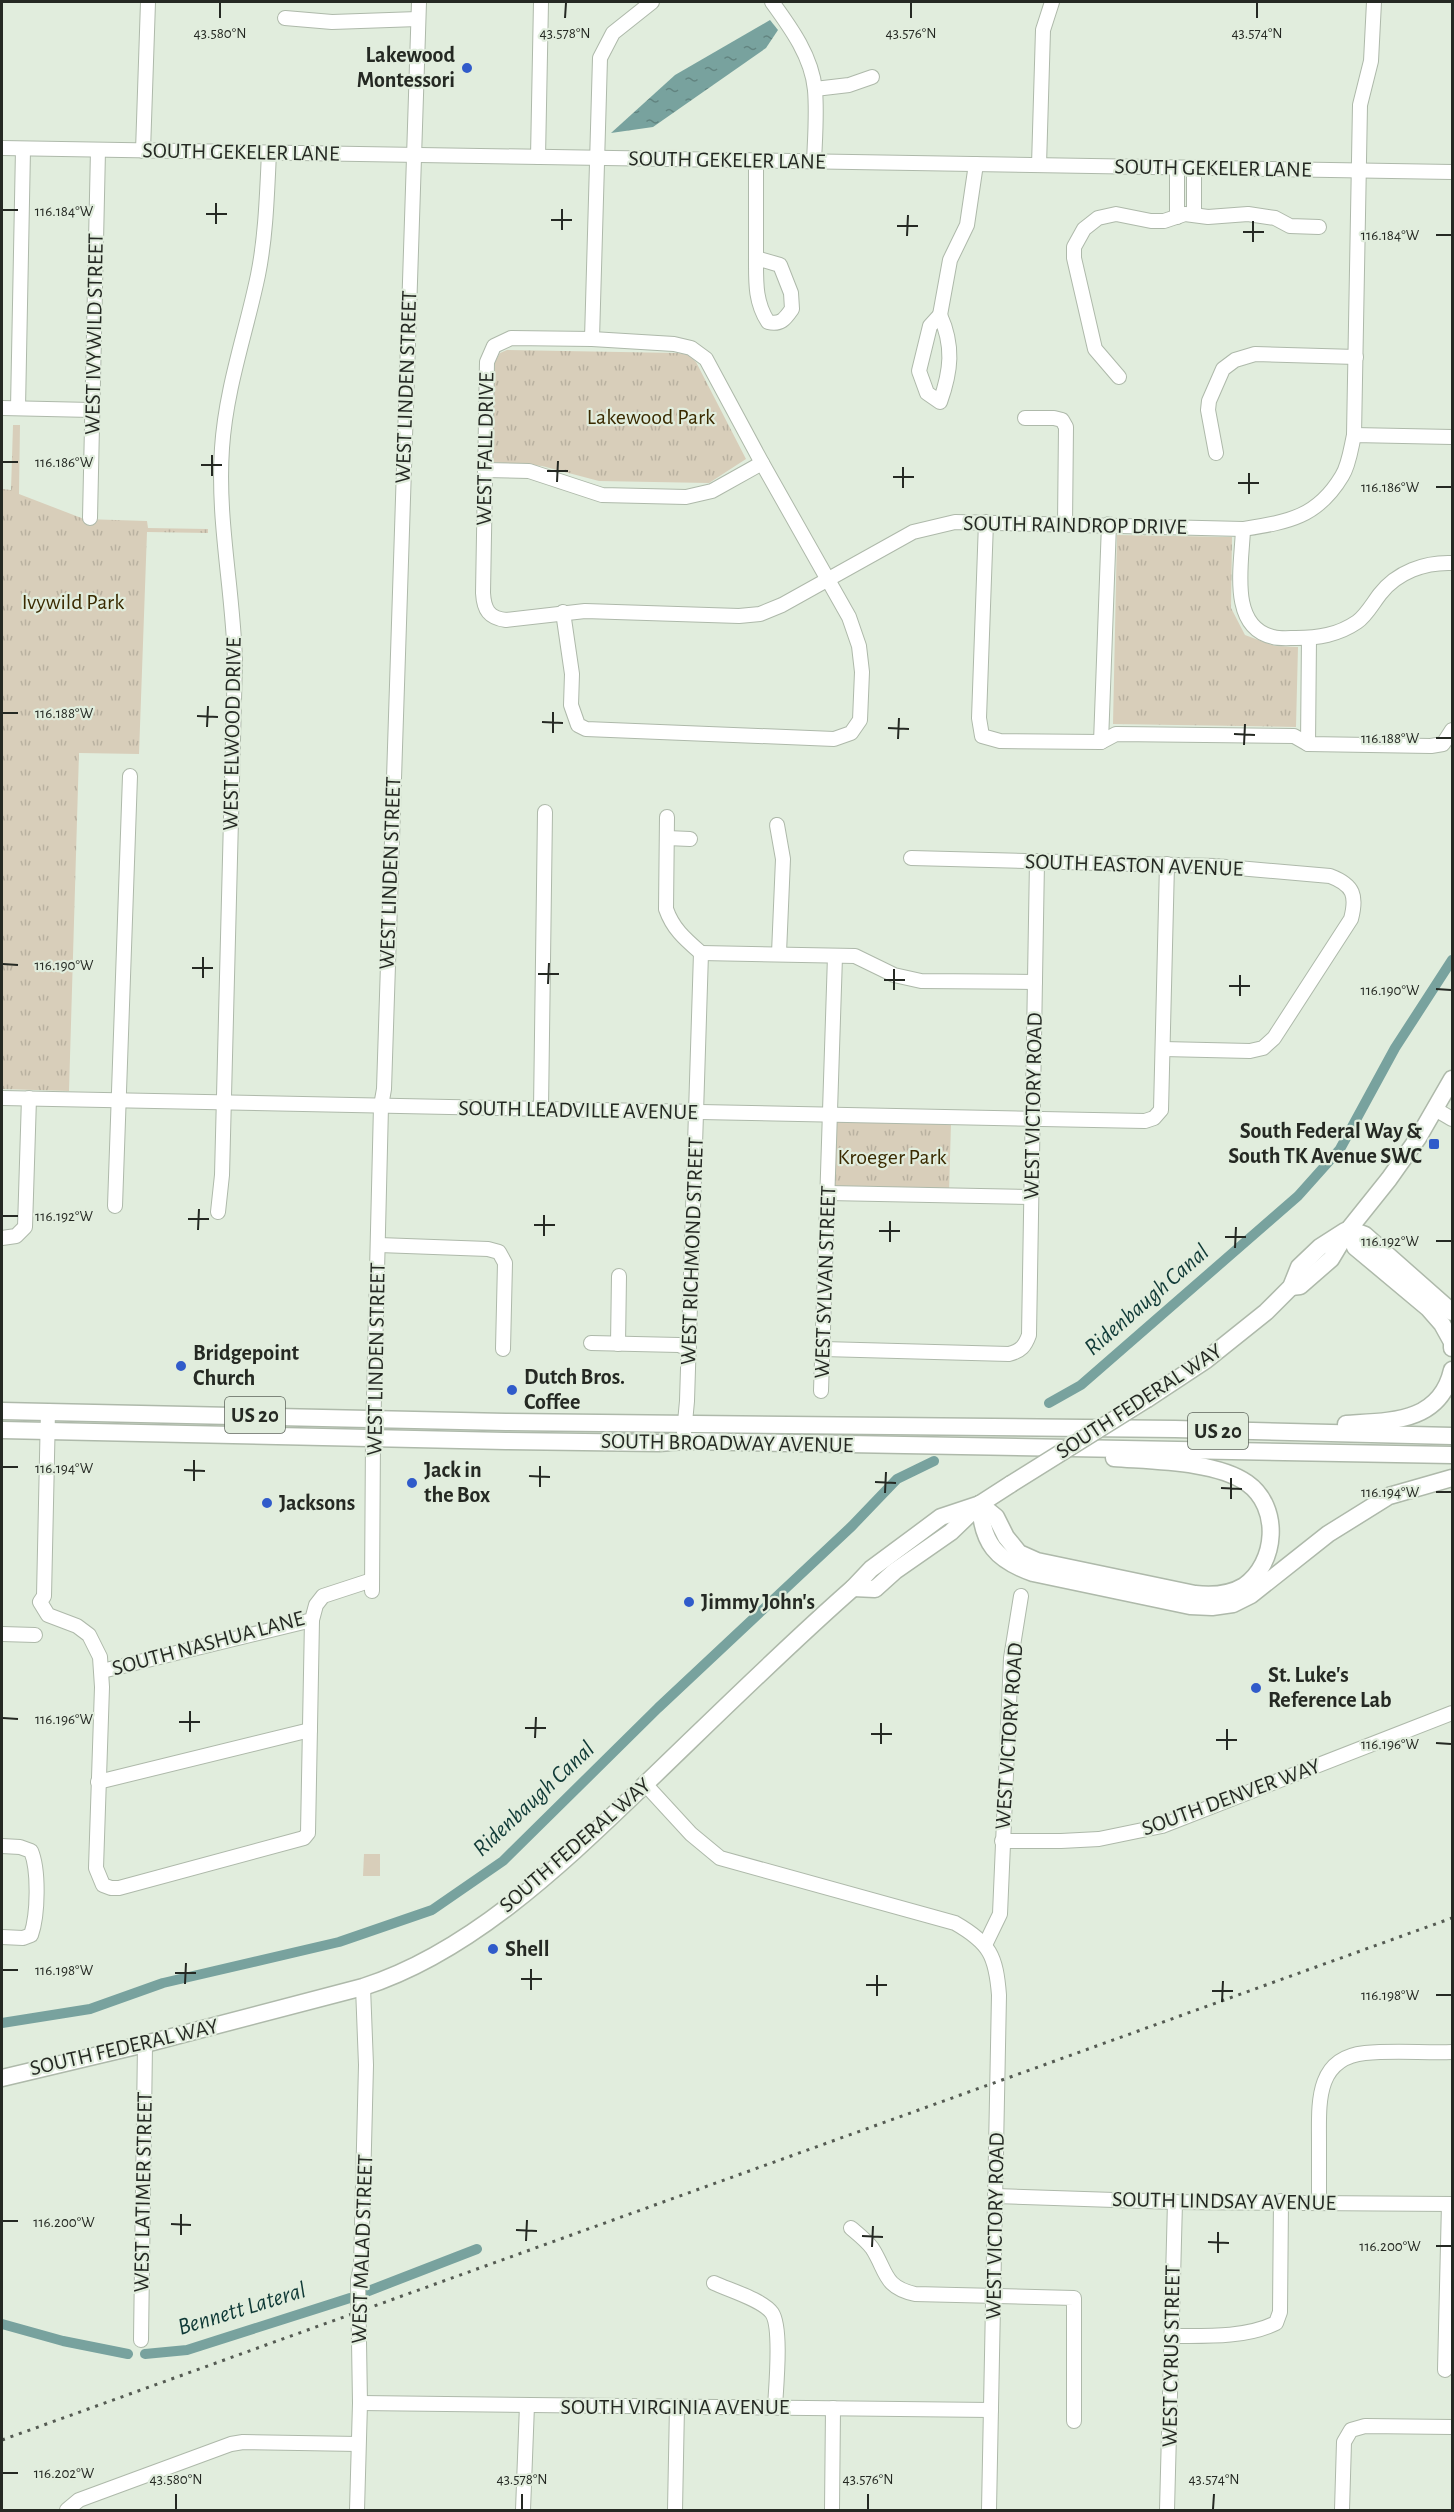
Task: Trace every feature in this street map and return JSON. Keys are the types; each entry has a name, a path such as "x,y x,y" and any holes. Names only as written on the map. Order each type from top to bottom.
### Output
{"main road":[{"name":"SOUTH FEDERAL WAY","path":"2,2078 145,2044 363,1987 423,1961 502,1911 559,1866 853,1588 870,1569 940,1517 980,1504 1147,1400 1206,1360 1266,1312 1291,1287 1299,1267 1320,1247 1349,1229 1389,1179 1452,1079"},
{"path":"1349,1229 1365,1235 1452,1312"},
{"path":"1349,1229 1355,1247 1428,1308 1442,1324 1452,1342 1452,1348"},
{"path":"1281,1432 1313,1426 1398,1420 1423,1412 1439,1399 1450,1382 1452,1370"},
{"name":"SOUTH BROADWAY AVENUE","path":"2,1411 506,1422 684,1422 1452,1436"},
{"name":"SOUTH BROADWAY AVENUE","path":"2,1430 1452,1455"},
{"path":"980,1504 996,1517 1006,1537 1026,1558 1196,1594 1212,1596 1243,1587 1255,1577 1264,1560 1270,1544 1271,1524 1267,1508 1259,1494 1238,1477 1203,1467 1018,1447"},
{"path":"980,1504 981,1527 987,1539 1011,1565 1043,1575 1190,1606 1212,1607 1233,1604 1251,1595 1328,1534 1389,1496 1452,1478"}],"street":[{"path":"143,151 148,2"},
{"name":"WEST LINDEN STREET","path":"372,1586 373,1418 381,1106 384,1077 419,2"},
{"path":"538,157 541,2"},
{"path":"592,339 600,58 604,45 613,33 652,2"},
{"path":"772,2 793,30 802,47 815,89 814,162"},
{"path":"1039,165 1043,30 1052,2"},
{"name":"SOUTH RAINDROP DRIVE","path":"563,612 628,611 739,616 760,614 782,605 913,532 955,522 1243,529 1288,522 1317,506 1343,475 1354,435 1360,105 1371,61 1374,2"},
{"path":"285,18 332,22 418,19"},
{"path":"815,89 842,86 872,77"},
{"name":"SOUTH GEKELER LANE","path":"2,148 1452,172"},
{"path":"18,408 23,149"},
{"name":"WEST IVYWILD STREET","path":"90,518 98,150"},
{"name":"WEST ELWOOD DRIVE","path":"218,1212 235,661 234,629 222,533 222,448 228,396 258,274 265,228 269,153"},
{"path":"756,161 756,258 756,295 768,322 776,324 784,321 792,309 791,292 780,265 756,258"},
{"path":"940,315 949,334 949,377 940,402 927,393 919,371 930,326 940,315 950,261 967,225 976,164"},
{"path":"1177,217 1178,168"},
{"path":"1194,168 1194,214"},
{"path":"1119,377 1095,349 1074,258 1077,237 1090,224 1106,215 1123,214 1151,221 1164,221 1194,214 1208,217 1248,214 1275,218 1290,226 1319,227"},
{"name":"WEST FALL DRIVE","path":"511,338 592,339 674,344 691,348 706,359 762,464 828,579 859,646 862,672 860,720 851,733 834,739 586,729 578,725 571,705 572,674 563,612 506,620 494,618 484,605 487,362 494,346 511,338"},
{"path":"1216,453 1209,401 1223,369 1235,360 1255,354 1356,357"},
{"path":"2,408 92,410"},
{"path":"1025,418 1054,418 1062,420 1066,427 1065,524"},
{"path":"1354,435 1452,437"},
{"path":"485,470 529,471 589,493 602,495 686,497 712,491 762,464"},
{"path":"986,522 979,718 982,736 1000,741 1101,742 1116,734 1294,736 1308,744 1431,746 1443,744 1452,730"},
{"path":"1101,742 1109,524"},
{"path":"1243,529 1241,597 1244,613 1254,627 1273,638 1329,636 1346,629 1360,620 1382,591 1413,569 1452,562"},
{"path":"1308,744 1309,638"},
{"path":"115,1206 130,776"},
{"path":"541,1109 545,812"},
{"path":"667,817 666,909 679,934 701,953 855,956 894,975 921,981 1035,982"},
{"path":"777,825 783,859 778,953"},
{"path":"667,838 690,839"},
{"name":"SOUTH EASTON AVENUE","path":"910,858 1215,866 1330,876 1341,880 1353,891 1355,905 1351,919 1274,1038 1263,1048 1250,1051 1163,1049"},
{"name":"WEST VICTORY ROAD","path":"823,1349 1009,1354 1022,1349 1029,1335 1036,861"},
{"path":"1163,1049 1167,864"},
{"name":"WEST RICHMOND STREET","path":"684,1441 701,953"},
{"name":"WEST SYLVAN STREET","path":"821,1392 835,956"},
{"name":"SOUTH LEADVILLE AVENUE","path":"2,1098 1145,1121 1154,1118 1161,1110 1163,1049"},
{"path":"2,1238 16,1236 22,1231 26,1220 29,1098"},
{"path":"1435,1109 1452,1119"},
{"path":"828,1193 1031,1197"},
{"path":"379,1245 488,1249 500,1252 505,1263 503,1349"},
{"path":"618,1344 619,1276"},
{"path":"591,1343 679,1345 689,1349"},
{"path":"48,1411 44,1596 40,1602 48,1615 77,1626 89,1635 100,1657 102,1671 96,1868 103,1885 119,1888 304,1838 308,1833 312,1620"},
{"name":"SOUTH NASHUA LANE","path":"102,1671 312,1620 316,1605 323,1596 372,1586"},
{"name":"WEST VICTORY ROAD","path":"985,1945 1000,1914 1011,1658 1022,1596"},
{"path":"2,1634 35,1635"},
{"name":"SOUTH DENVER WAY","path":"1002,1841 1061,1842 1099,1839 1162,1826 1452,1713"},
{"path":"99,1782 310,1730"},
{"name":"WEST VICTORY ROAD","path":"645,1784 691,1834 720,1858 955,1923 977,1936 985,1945 997,1968 999,1995 989,2511"},
{"path":"2,1846 20,1847 31,1851 36,1871 34,1925 31,1935 23,1938 2,1937"},
{"name":"WEST MALAD STREET","path":"357,2511 360,2403 358,2280 362,2243 366,2065 363,1987"},
{"name":"WEST LATIMER STREET","path":"141,2340 145,2044"},
{"path":"1319,2202 1319,2098 1324,2081 1334,2065 1347,2057 1364,2053 1452,2052"},
{"name":"SOUTH LINDSAY AVENUE","path":"996,2196 1175,2202 1450,2204"},
{"path":"1171,2336 1215,2336 1262,2330 1276,2323 1280,2312 1281,2201"},
{"name":"WEST CYRUS STREET","path":"1167,2511 1175,2202"},
{"path":"1445,2370 1450,2204"},
{"path":"850,2228 872,2248 892,2286 903,2292 1074,2298 1074,2421"},
{"path":"714,2283 762,2304 772,2313 777,2327 775,2407"},
{"name":"SOUTH VIRGINIA AVENUE","path":"360,2403 991,2410"},
{"path":"523,2511 527,2405"},
{"path":"675,2511 677,2406"},
{"path":"832,2511 833,2408"},
{"path":"1342,2511 1344,2442 1351,2430 1365,2426 1452,2427"},
{"path":"67,2511 79,2500 231,2444 243,2442 358,2444"}],"green space":[{"name":"Lakewood Park","path":"507,350 688,355 696,362 746,459 709,483 599,481 542,466 491,462 495,361 500,353"},
{"name":"Ivywild Park","path":"13,425 20,425 19,494 84,519 147,521 148,528 208,529 208,533 147,532 139,754 79,753 69,1091 2,1089 2,489 11,490"},
{"path":"1117,535 1232,537 1231,608 1245,635 1275,646 1298,647 1296,727 1113,724"},
{"name":"Kroeger Park","path":"834,1120 951,1123 949,1193 832,1190"},
{"path":"364,1854 380,1854 380,1876 363,1876"}],"water":[{"path":"770,20 778,30 766,48 653,127 611,133 675,75"}],"waterway":[{"name":"Ridenbaugh Canal","path":"1049,1403 1081,1385 1298,1196 1340,1149 1395,1048 1452,960"},
{"name":"Ridenbaugh Canal","path":"2,2023 90,2009 163,1983 339,1942 432,1910 503,1861 658,1708 852,1526 897,1479 934,1461"},
{"name":"Bennett Lateral","path":"366,2292 477,2249"},
{"name":"Bennett Lateral","path":"145,2354 187,2350 350,2298"},
{"name":"Bennett Lateral","path":"2,2324 63,2341 128,2354"}],"railway":[{"path":"2,2440 1452,1918"}],"place":[{"name":"Lakewood Montessori","path":"467,68"},
{"name":"South Federal Way & South TK Avenue SWC","path":"1434,1144"},
{"name":"Bridgepoint Church","path":"181,1366"},
{"name":"Dutch Bros. Coffee","path":"512,1390"},
{"name":"Jack in the Box","path":"412,1483"},
{"name":"Jacksons","path":"267,1503"},
{"name":"Jimmy John's","path":"689,1602"},
{"name":"St. Luke's Reference Lab","path":"1256,1688"},
{"name":"Shell","path":"493,1949"}]}
